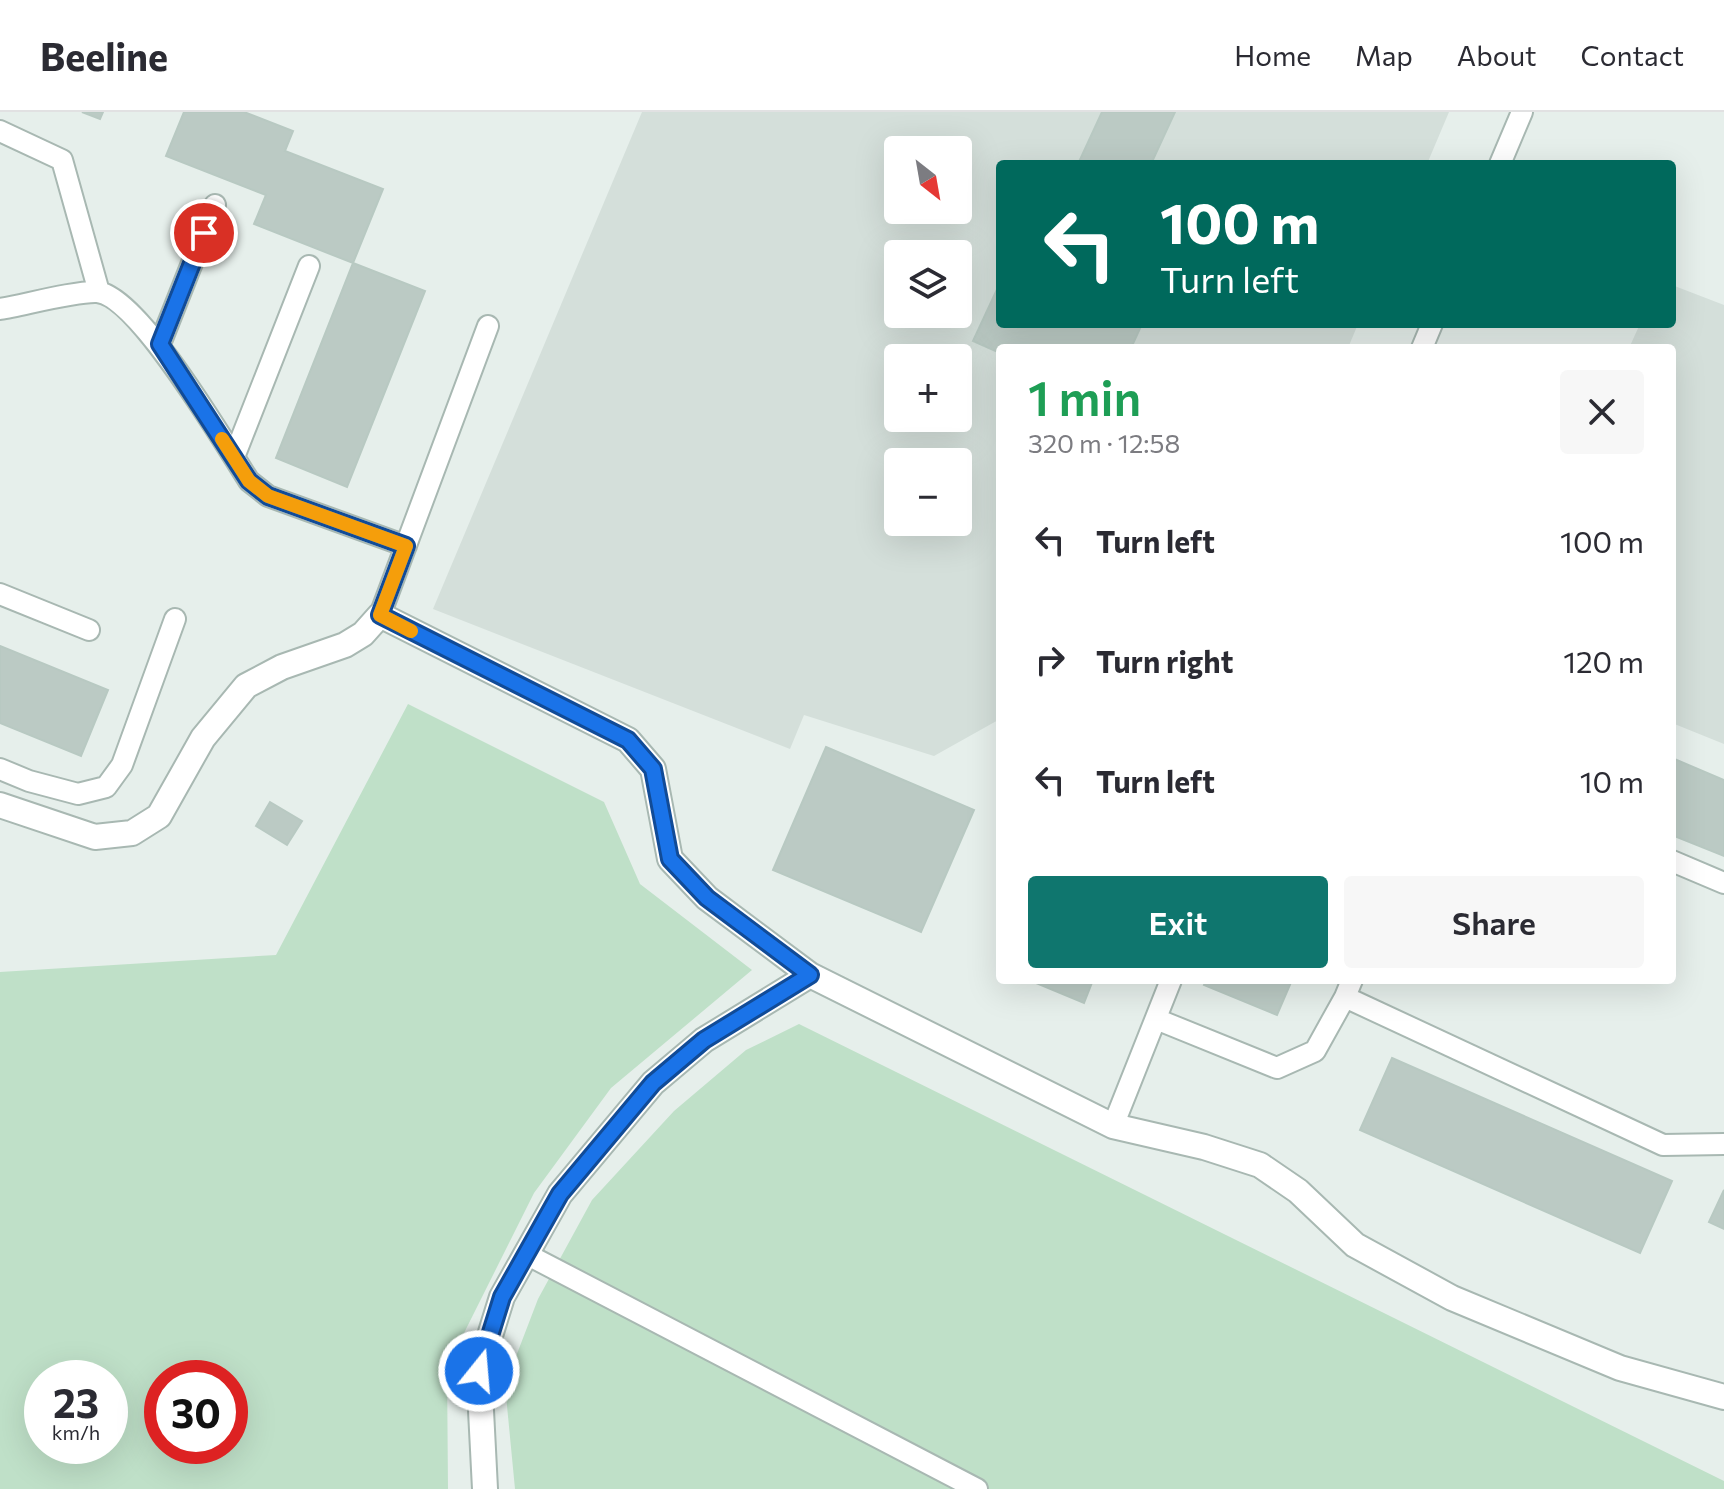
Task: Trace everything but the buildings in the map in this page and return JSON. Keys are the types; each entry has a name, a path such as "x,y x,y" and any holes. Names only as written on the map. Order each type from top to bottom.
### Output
{"street":[{"path":"0,805 95,837 132,833 159,816 203,738 246,686 282,667 345,645 363,634 380,615 628,740 653,769 670,859 707,898 810,975 1113,1126 1204,1147 1260,1165 1298,1191 1355,1245 1452,1298 1620,1368 1724,1397"},
{"path":"485,1489 479,1371 502,1297 560,1194 653,1083 704,1040 810,975"}],"lane":[{"path":"1502,160 1522,112"},
{"path":"0,131 62,160 99,292"},
{"path":"160,344 215,205"},
{"path":"234,457 309,266"},
{"path":"0,309 99,292 117,301 160,344 249,481 268,496 406,546"},
{"path":"380,615 488,326"},
{"path":"0,594 89,630"},
{"path":"0,769 29,781 78,794 106,787 122,765 175,619"},
{"path":"1676,863 1724,883"},
{"path":"1113,1126 1169,984"},
{"path":"1156,1019 1277,1068 1315,1051 1349,989 1663,1145 1724,1144"},
{"path":"526,1254 977,1489"}],"shaded area":[{"path":"642,112 1449,112 1429,160 996,160 996,328 1356,328 1350,344 996,344 996,721 934,756 804,715 790,749 433,609"},
{"path":"1676,287 1724,305 1724,744 1676,725 1676,344 1631,344 1638,328 1676,328"}],"green space":[{"path":"408,704 604,802 640,884 752,970 611,1088 534,1193 447,1367 448,1489 0,1489 0,972 276,955"},
{"path":"799,1024 1724,1481 1724,1489 515,1489 505,1385 538,1299 592,1200 674,1111 746,1050"}],"slow traffic":[{"path":"222,439 249,481 268,496 406,546 380,615 411,631"}],"route":[{"path":"204,233 160,344 249,481 268,496 406,546 380,615 628,740 653,769 670,859 707,898 810,975 704,1040 653,1083 560,1194 502,1297 479,1371"}]}
